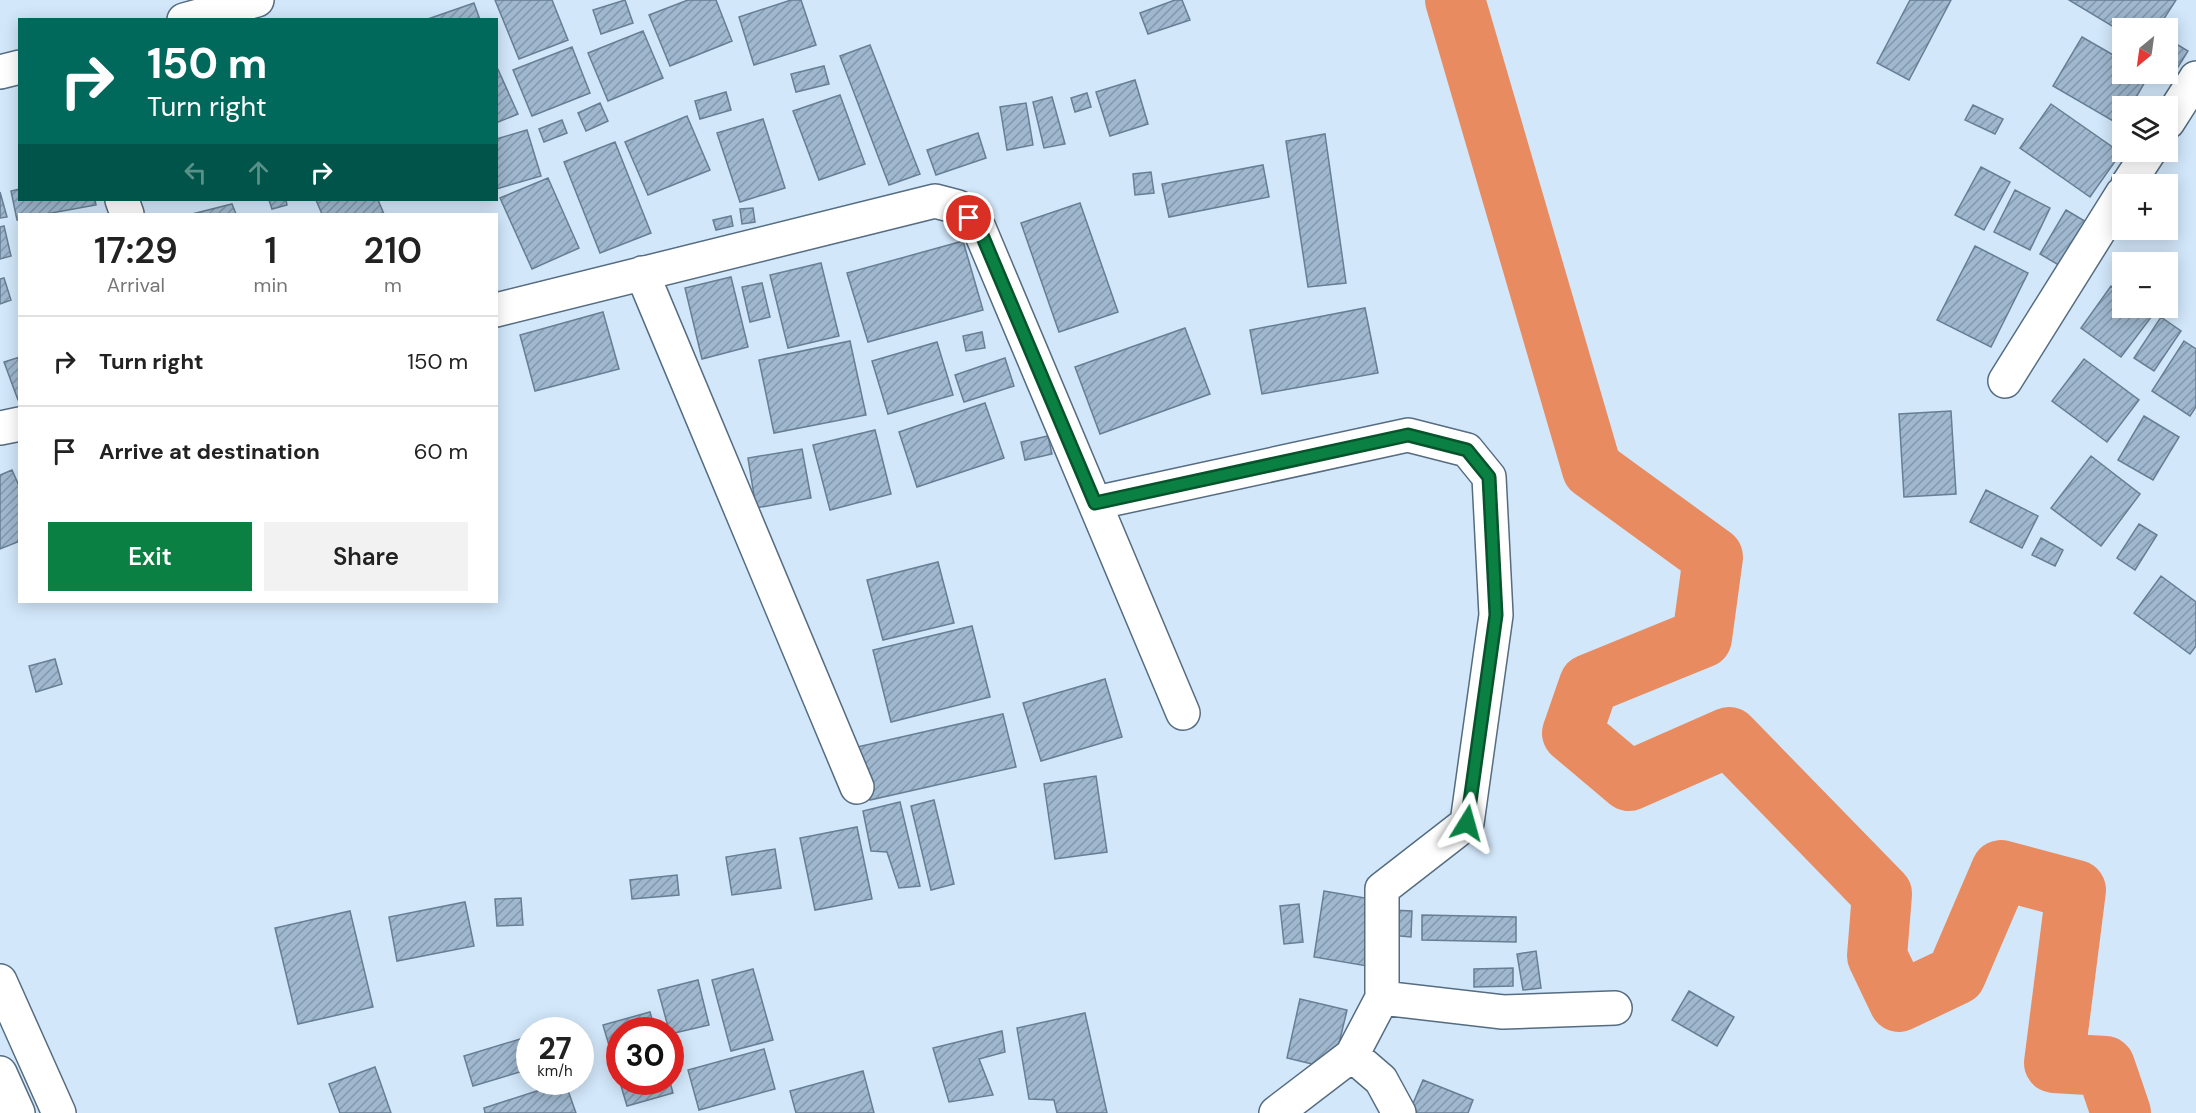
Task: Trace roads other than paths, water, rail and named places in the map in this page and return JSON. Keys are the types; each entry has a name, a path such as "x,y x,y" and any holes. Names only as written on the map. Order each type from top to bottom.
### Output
{"street":[{"path":"191,18 257,0"},
{"path":"0,72 18,68"},
{"path":"2178,106 2196,78"},
{"path":"498,309 935,201 958,207 979,228 1183,713"},
{"path":"2005,381 2112,210"},
{"path":"642,273 857,787"},
{"path":"0,428 18,424"},
{"path":"1095,503 1408,435 1467,450 1489,477 1496,615 1467,823 1382,889 1382,998 1352,1054 1276,1113"},
{"path":"0,981 59,1113"},
{"path":"1382,998 1503,1012 1615,1008"},
{"path":"1352,1054 1380,1080 1399,1113"},
{"path":"0,1073 18,1113"}],"waterway":[{"path":"1455,0 1592,469 1713,557 1702,638 1589,684 1572,733 1629,781 1729,737 1882,894 1877,956 1899,1002 1956,975 2001,870 2076,890 2054,1063 2105,1066 2121,1113"}]}
